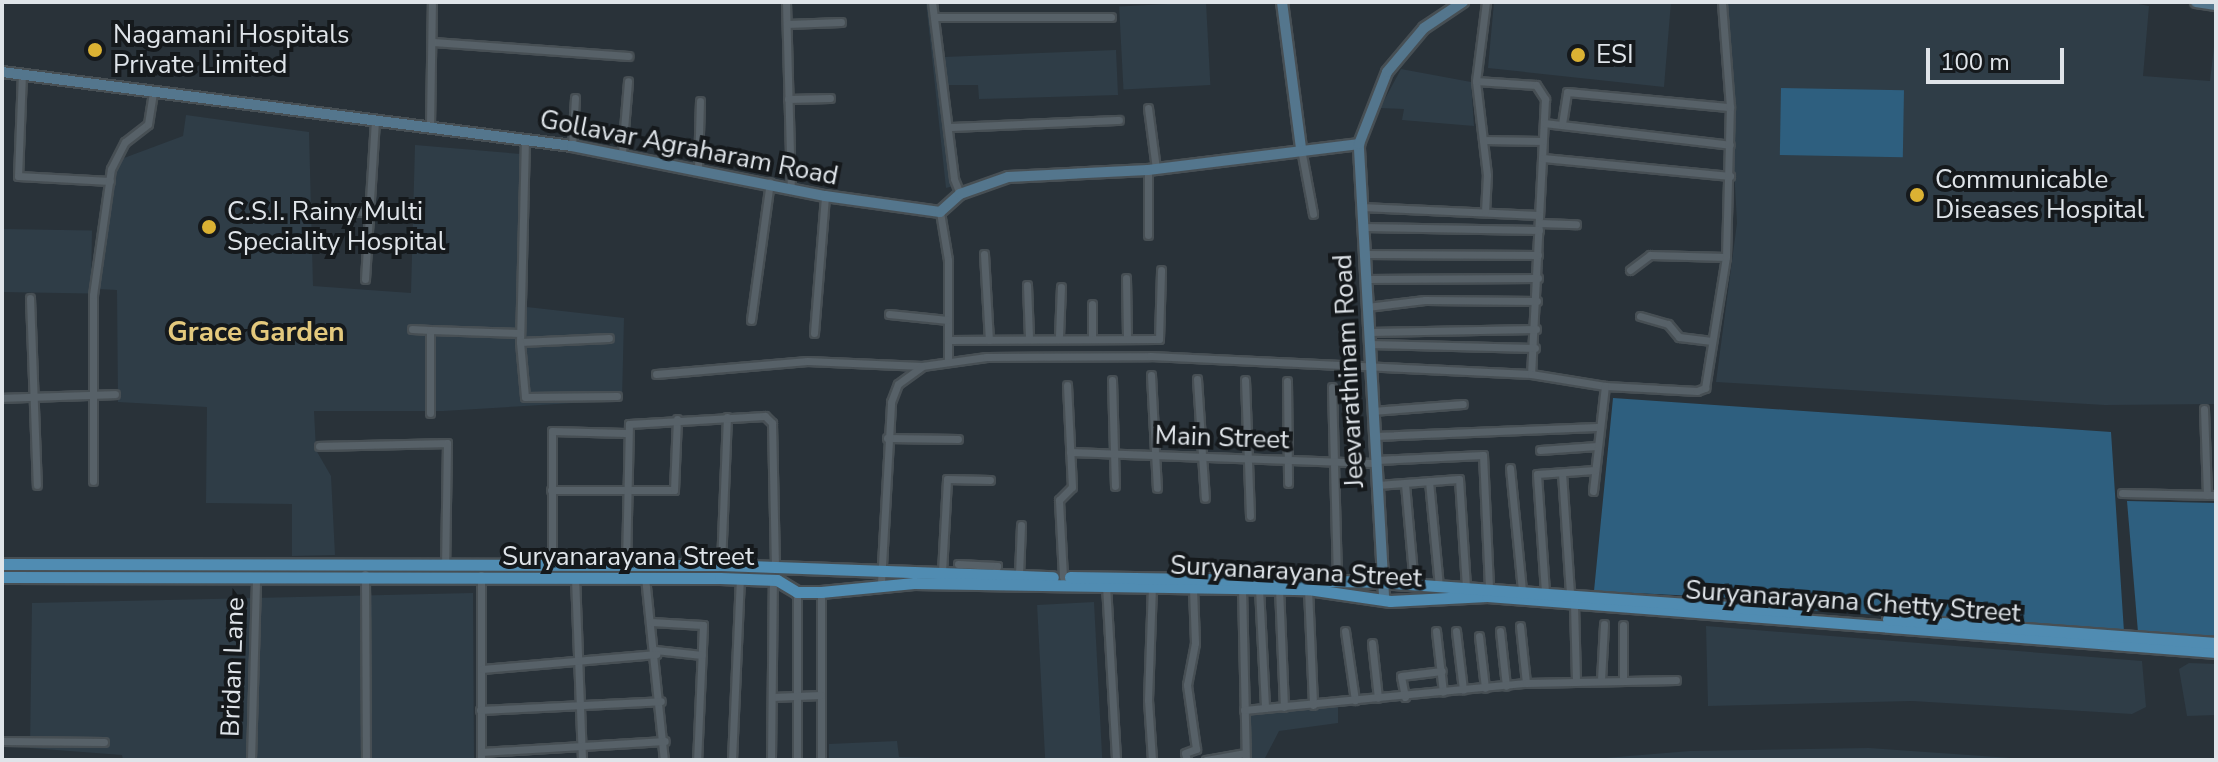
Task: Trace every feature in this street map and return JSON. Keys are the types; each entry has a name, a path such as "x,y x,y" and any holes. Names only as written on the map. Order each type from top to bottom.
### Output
{"main road":[{"name":"Suryanarayana Street","path":"2,564 365,572 481,579 740,579 774,574 797,592 821,592 882,578 942,572 1380,582 1414,587 1466,587 1488,592"},
{"name":"Suryanarayana Street","path":"2,577 256,576 365,572 445,564 721,565 774,574 1308,589 1414,602 1488,592"},
{"name":"Suryanarayana Chetty Street","path":"1488,592 1545,592 1572,599 2216,643"},
{"name":"Suryanarayana Chetty Street","path":"1488,592 2216,652"}],"street":[{"path":"430,125 432,2"},
{"path":"786,2 791,187"},
{"path":"932,2 954,179 960,194"},
{"path":"1282,2 1301,149 1313,214"},
{"path":"948,360 948,260 940,212 960,194 1008,177 1152,170 1359,144 1387,72 1424,28 1463,2"},
{"path":"1485,212 1483,140 1476,81 1486,2"},
{"path":"656,374 807,361 922,366 948,360 1150,356 1531,374 1605,386 1705,388 1726,257 1730,176 1730,107 1722,2"},
{"path":"2196,2 2216,5"},
{"path":"934,17 1111,17"},
{"path":"787,24 841,22"},
{"path":"433,42 628,56"},
{"name":"Gollavar Agraharam Road","path":"2,72 430,125 622,153 825,196 940,212"},
{"path":"22,73 18,176 110,181"},
{"path":"622,153 628,81"},
{"path":"1476,81 1542,89 1543,158 1535,348 1531,374"},
{"path":"1562,124 1567,92 1730,107"},
{"path":"93,481 93,295 110,181 119,149 148,124 153,93"},
{"path":"572,146 575,98"},
{"path":"788,99 830,98"},
{"path":"698,168 700,101"},
{"path":"1148,108 1152,170 1148,235"},
{"path":"365,279 366,212 375,119"},
{"path":"949,127 1119,120"},
{"path":"1544,123 1730,145"},
{"path":"525,139 520,333 525,397 617,396"},
{"path":"1483,140 1542,141"},
{"name":"Jeevarathinam Road","path":"1359,144 1380,582 1384,596"},
{"path":"1543,158 1730,176"},
{"path":"751,320 770,182"},
{"path":"814,333 825,196"},
{"path":"1361,207 1485,212 1539,223"},
{"path":"321,211 366,212"},
{"path":"1363,227 1576,224"},
{"path":"984,254 989,340"},
{"path":"1364,254 1538,255"},
{"path":"1630,270 1650,255 1726,257"},
{"path":"948,340 1029,336 1162,337 1161,270"},
{"path":"1126,278 1127,336"},
{"path":"1366,279 1538,278"},
{"path":"1027,285 1029,336"},
{"path":"1059,336 1061,287"},
{"path":"30,298 37,485"},
{"path":"1367,307 1425,300 1537,301"},
{"path":"1092,304 1092,336"},
{"path":"889,314 948,320"},
{"path":"1640,316 1668,324 1679,337 1712,341"},
{"path":"412,329 520,333"},
{"path":"1369,332 1536,329"},
{"path":"430,330 430,413"},
{"path":"520,342 609,338"},
{"path":"1370,344 1535,348"},
{"path":"882,578 887,438 898,384 922,366"},
{"path":"1151,375 1157,488"},
{"path":"1197,379 1205,498"},
{"path":"1112,380 1115,486"},
{"path":"1245,380 1250,516"},
{"path":"1287,381 1288,483"},
{"path":"1063,577 1059,500 1071,490 1067,385"},
{"path":"1593,491 1597,427 1605,386"},
{"path":"1332,387 1337,581"},
{"path":"2,398 115,394"},
{"path":"1372,411 1463,404"},
{"path":"2122,493 2212,495 2204,409"},
{"path":"626,566 625,433 633,421 765,416 772,423 774,574 771,760"},
{"path":"721,565 727,417"},
{"path":"551,490 671,491 677,486 677,419"},
{"path":"1374,436 1597,427"},
{"path":"552,564 552,431 625,433"},
{"path":"887,438 958,439"},
{"path":"319,446 447,443 445,564"},
{"path":"1540,450 1597,446"},
{"name":"Main Street","path":"1070,452 1336,463 1483,455 1488,592"},
{"path":"1510,468 1522,591"},
{"path":"1545,592 1537,474 1595,470"},
{"path":"1562,473 1576,680"},
{"path":"942,572 947,479 990,480"},
{"path":"1377,485 1459,479 1466,587"},
{"path":"1429,481 1439,586"},
{"path":"1405,484 1414,587"},
{"path":"1019,575 1021,525"},
{"path":"958,564 997,566 995,574"},
{"path":"481,565 481,756 582,745 665,741"},
{"path":"365,572 366,760"},
{"name":"Bridan Lane","path":"251,760 256,576"},
{"path":"575,577 582,760"},
{"path":"645,577 661,701 664,760"},
{"path":"732,760 740,579"},
{"path":"1106,585 1116,760"},
{"path":"1152,587 1152,682 1148,700 1152,760"},
{"path":"1187,760 1185,753 1196,749 1187,685 1195,643 1193,588"},
{"path":"1206,760 1245,756 1242,588"},
{"path":"1259,588 1265,708"},
{"path":"1279,588 1284,707"},
{"path":"1308,589 1313,705"},
{"path":"797,592 797,760"},
{"path":"821,592 821,760"},
{"path":"651,622 703,625 697,760"},
{"path":"1601,680 1604,624"},
{"path":"1623,625 1623,680"},
{"path":"1520,626 1526,683"},
{"path":"1345,631 1355,700"},
{"path":"1436,631 1443,692"},
{"path":"1456,631 1463,690"},
{"path":"1500,631 1506,686"},
{"path":"1479,636 1485,688"},
{"path":"1372,643 1378,698"},
{"path":"482,669 655,652 702,655"},
{"path":"1405,697 1401,676 1442,671"},
{"path":"1244,710 1405,697 1526,683 1676,680"},
{"path":"772,697 821,695"},
{"path":"480,710 579,702 661,701"},
{"path":"2,741 104,742"}],"shaded area":[{"path":"926,2 937,2 944,57 1116,50 1118,95 979,99 978,85 948,85 961,184 946,188"},
{"path":"1206,2 1210,85 1123,89 1119,7"},
{"name":"ESI","path":"1494,2 1671,2 1664,87 1488,68"},
{"name":"Communicable Diseases Hospital","path":"1725,2 2128,2 2149,6 2143,76 2210,81 2216,29 2216,404 2105,405 1716,382 1737,223"},
{"path":"1401,69 1471,82 1474,126 1402,120 1404,109 1380,108"},
{"path":"1781,88 1904,90 1903,157 1780,155"},
{"path":"186,115 309,132 313,286 411,293 415,145 521,154 518,306 624,318 622,400 443,411 314,411 316,450 331,476 335,555 292,556 292,504 206,503 207,407 118,402 117,290 98,289 116,168 124,158 183,136"},
{"path":"2,229 92,231 91,294 2,292"},
{"path":"1613,398 2111,432 2124,632 1778,608 1736,598 1594,591"},
{"path":"2127,501 2216,503 2216,636 2138,632"},
{"path":"473,593 474,760 123,760 122,755 30,748 32,603"},
{"path":"1094,602 1102,760 1045,760 1037,605"},
{"path":"1706,626 2142,661 2146,707 2132,714 1912,701 1708,706"},
{"path":"2189,663 2216,664 2216,715 2187,716 2179,669"},
{"path":"1338,706 1338,723 1279,731 1264,760 1251,760 1248,713"},
{"path":"897,741 899,757 1012,760 829,760 829,744"},
{"path":"1869,748 2011,758 2216,760 1581,760 1690,751"}],"place":[{"name":"Nagamani Hospitals Private Limited","path":"95,50"},
{"name":"ESI","path":"1578,55"},
{"name":"Communicable Diseases Hospital","path":"1917,195"},
{"name":"C.S.I. Rainy Multi Speciality Hospital","path":"209,227"}],"district":[{"name":"Grace Garden","path":"256,332"}]}
